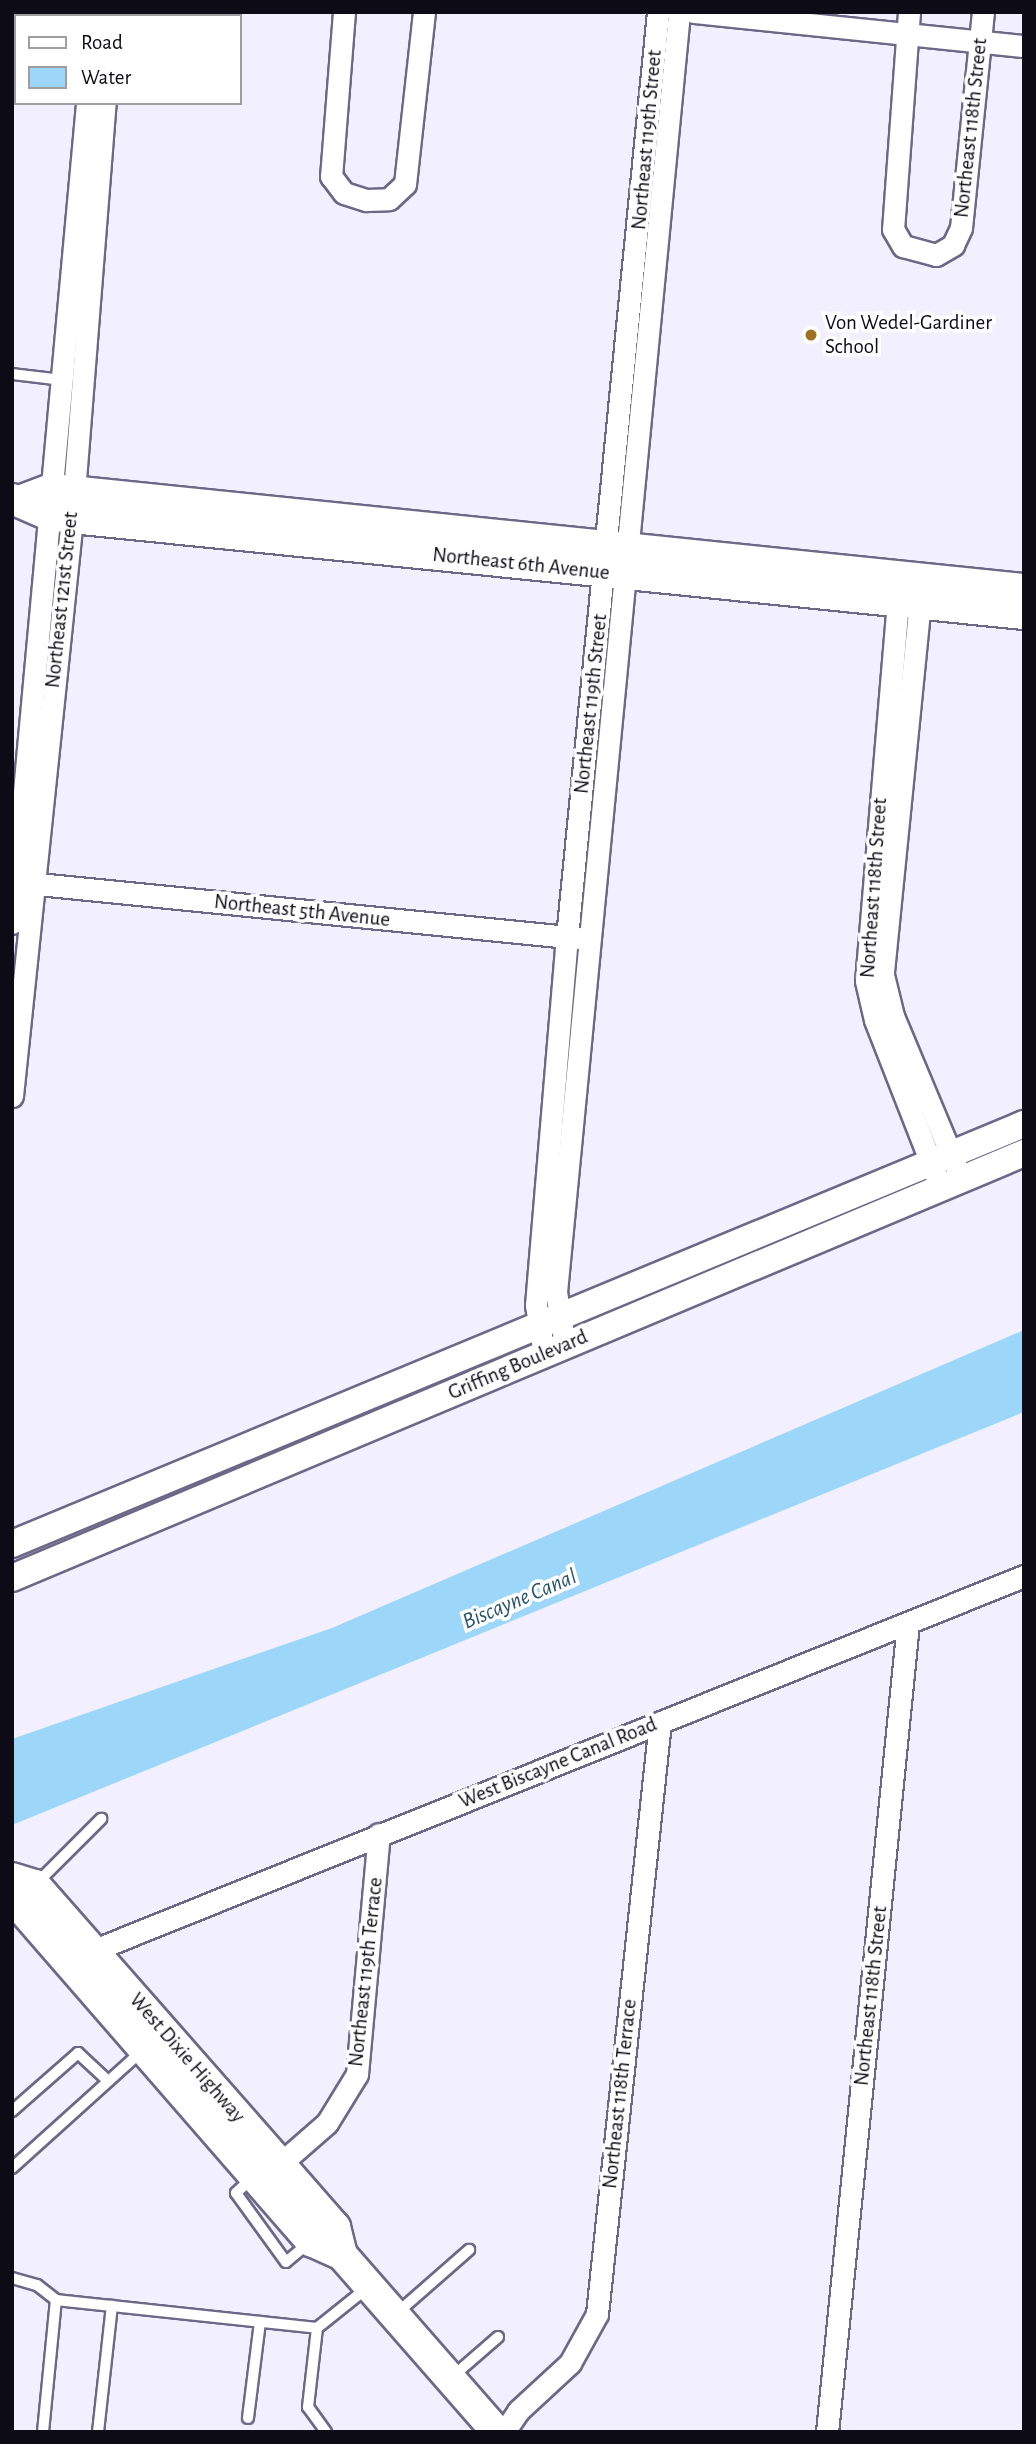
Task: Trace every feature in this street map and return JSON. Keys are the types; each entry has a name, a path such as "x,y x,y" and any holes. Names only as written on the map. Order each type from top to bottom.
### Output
{"main road":[{"name":"Northeast 6th Avenue","path":"17,499 910,590 1024,589"},
{"name":"Northeast 6th Avenue","path":"910,590 1024,614"},
{"name":"West Dixie Highway","path":"342,2255 335,2227 267,2170 144,2049 15,1901 20,1882 92,1951 267,2170 311,2241 342,2255 497,2432"}],"street":[{"path":"344,12 331,176 344,193 366,200 389,198 405,184 424,12"},
{"name":"Northeast 119th Street","path":"616,561 657,12"},
{"name":"Northeast 119th Street","path":"552,1337 577,938 616,561 679,12"},
{"path":"693,12 1024,46"},
{"name":"Northeast 118th Street","path":"909,12 893,229 903,246 920,254 936,255 953,245 961,228 983,12"},
{"name":"Northeast 121st Street","path":"12,923 25,883 19,849 17,789 61,504 62,380 87,105"},
{"name":"Northeast 121st Street","path":"12,1096 25,883 61,504 105,105"},
{"name":"Northeast 118th Street","path":"910,590 868,917 866,981 875,1020 951,1184"},
{"name":"Northeast 5th Avenue","path":"25,883 577,938"},
{"name":"Griffing Boulevard","path":"12,1578 552,1337 940,1157 1024,1124"},
{"name":"Griffing Boulevard","path":"12,1544 951,1184 1024,1153"},
{"name":"West Biscayne Canal Road","path":"92,1951 1024,1576"},
{"name":"Northeast 118th Street","path":"827,2432 908,1623"},
{"name":"Northeast 118th Terrace","path":"504,2432 517,2411 570,2363 597,2314 660,1722"},
{"name":"Northeast 119th Terrace","path":"267,2170 327,2123 358,2074 379,1834"}],"lane":[{"path":"12,374 62,380"},
{"path":"20,1882 101,1819"},
{"path":"12,2168 144,2049"},
{"path":"12,2111 78,2053 108,2081"},
{"path":"395,2315 469,2250"},
{"path":"12,2278 37,2285 56,2300 317,2328"},
{"path":"326,2432 308,2407 317,2328 369,2286"},
{"path":"43,2432 56,2300"},
{"path":"98,2432 112,2306"},
{"path":"248,2418 260,2322"},
{"path":"450,2378 498,2337"}],"water":[{"name":"Biscayne Canal","path":"1024,1330 1024,1412 12,1825 12,1739 332,1628"}],"place":[{"name":"Von Wedel-Gardiner School","path":"811,335"}]}
